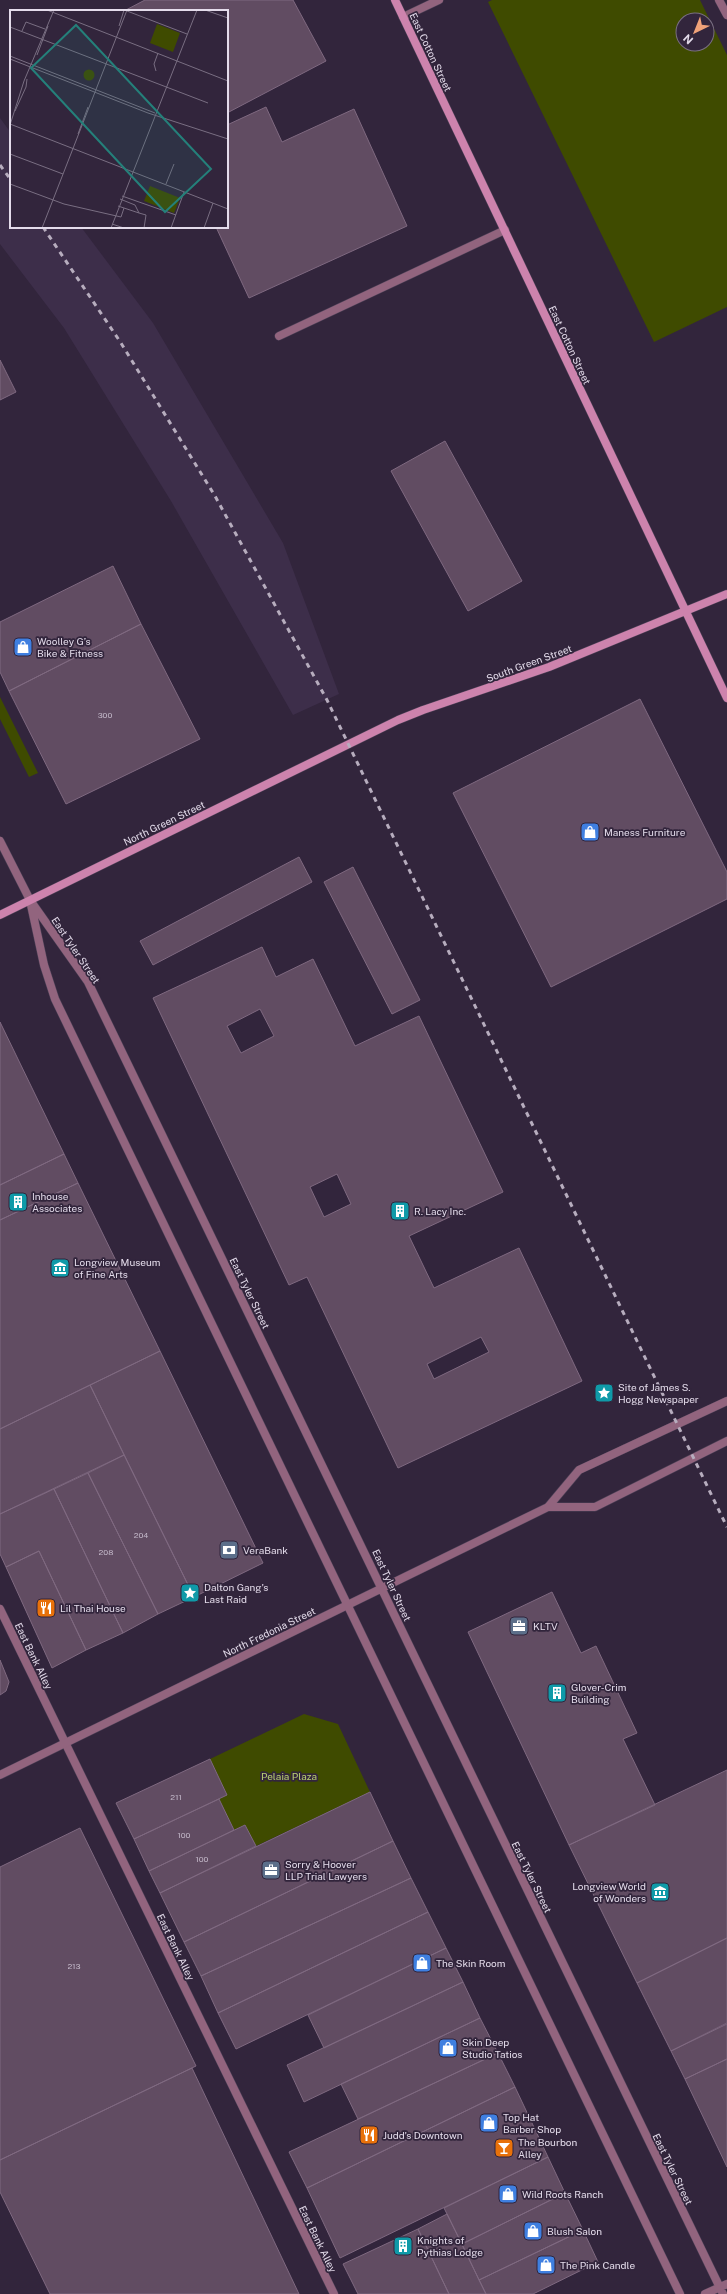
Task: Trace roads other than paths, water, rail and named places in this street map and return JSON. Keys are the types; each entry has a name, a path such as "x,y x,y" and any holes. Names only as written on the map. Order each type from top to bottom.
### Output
{"street":[{"name":"East Cotton Street","path":"395,0 727,698"},
{"path":"404,17 439,0"},
{"path":"719,0 727,15"},
{"path":"279,336 505,230"},
{"name":"South Green Street","path":"338,749 423,710 550,667 727,594"},
{"name":"North Green Street","path":"0,915 338,749"},
{"name":"East Tyler Street","path":"0,842 30,900 88,982 723,2288"},
{"name":"East Tyler Street","path":"30,900 44,965 55,999 680,2294"},
{"name":"North Fredonia Street","path":"0,1775 548,1507 579,1470 727,1401"},
{"name":"North Fredonia Street","path":"548,1507 595,1507 727,1441"},
{"name":"East Bank Alley","path":"0,1609 334,2294"},
{"path":"705,2294 723,2288"}],"railway":[{"path":"0,165 10,179"},
{"path":"44,228 121,343 215,496 327,700 727,1527"}],"place":[{"name":"Woolley G’s Bike & Fitness","path":"23,647"},
{"name":"Maness Furniture","path":"590,832"},
{"name":"Inhouse Associates","path":"18,1202"},
{"name":"R. Lacy Inc.","path":"400,1211"},
{"name":"Longview Museum of Fine Arts","path":"60,1268"},
{"name":"Site of James S. Hogg Newspaper","path":"604,1393"},
{"name":"VeraBank","path":"229,1550"},
{"name":"Dalton Gang's Last Raid","path":"190,1593"},
{"name":"Lil Thai House","path":"46,1608"},
{"name":"KLTV","path":"519,1626"},
{"name":"Glover-Crim Building","path":"557,1693"},
{"name":"Sorry & Hoover LLP Trial Lawyers","path":"271,1870"},
{"name":"Longview World of Wonders","path":"660,1892"},
{"name":"The Skin Room","path":"422,1963"},
{"name":"Skin Deep Studio Tatios","path":"448,2048"},
{"name":"Top Hat Barber Shop","path":"489,2123"},
{"name":"Judd's Downtown","path":"369,2135"},
{"name":"The Bourbon Alley","path":"504,2148"},
{"name":"Wild Roots Ranch","path":"508,2194"},
{"name":"Blush Salon","path":"533,2231"},
{"name":"Knights of Pythias Lodge","path":"403,2246"},
{"name":"The Pink Candle","path":"546,2265"}],"park label":[{"name":"Pelaia Plaza","path":"289,1776"}]}
